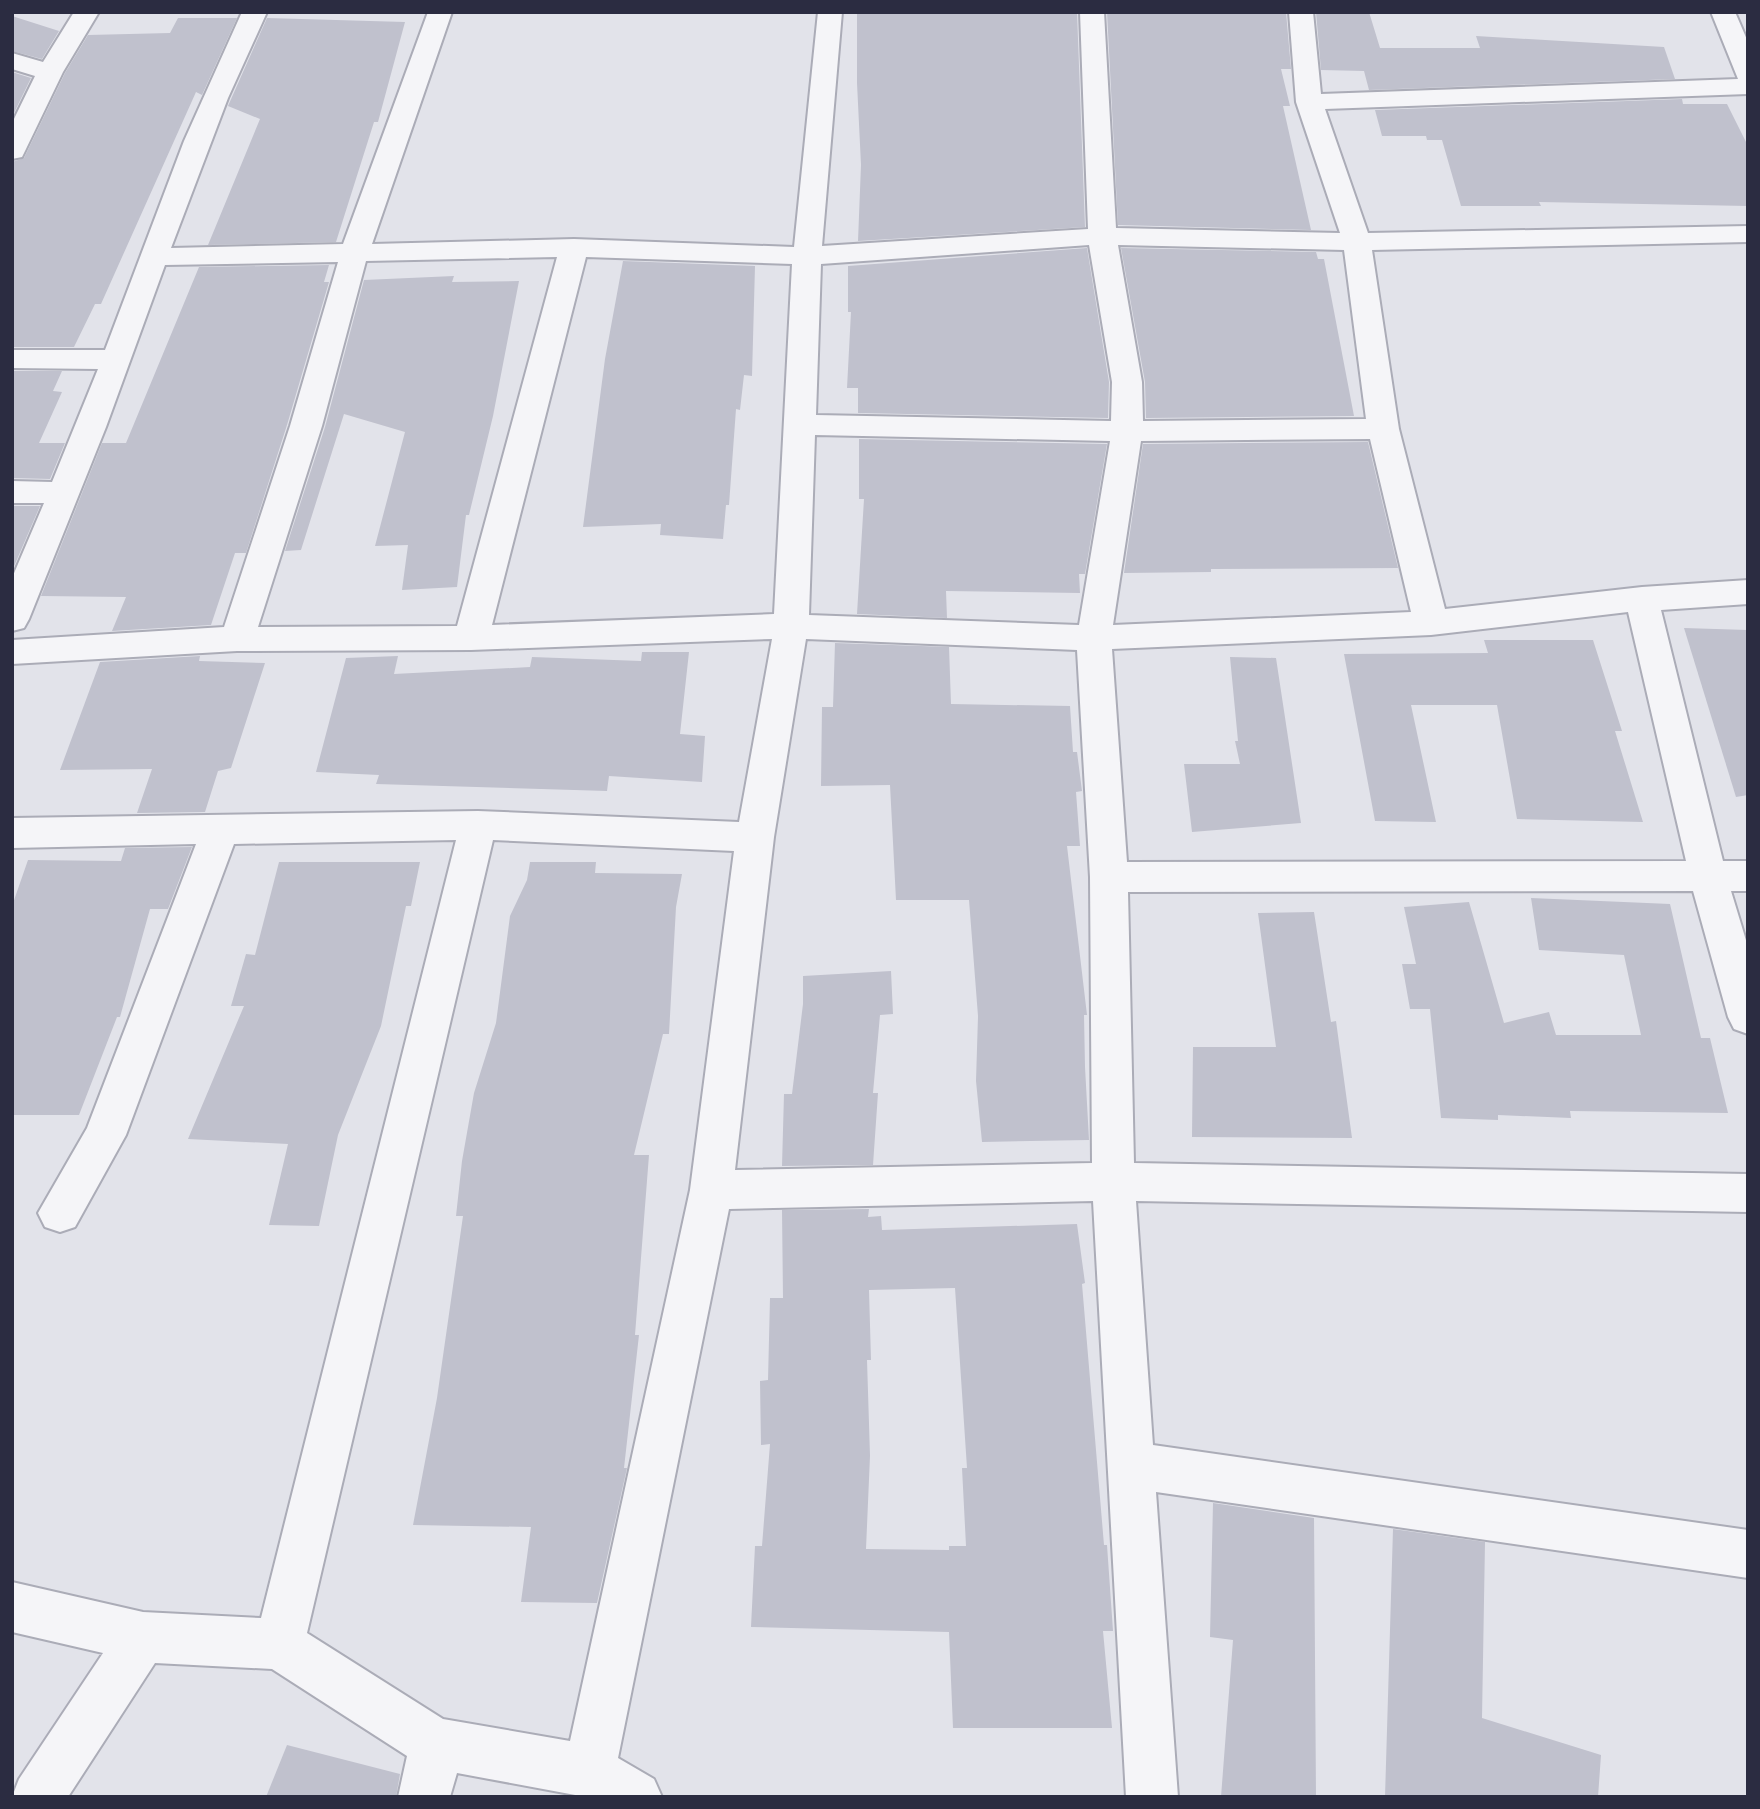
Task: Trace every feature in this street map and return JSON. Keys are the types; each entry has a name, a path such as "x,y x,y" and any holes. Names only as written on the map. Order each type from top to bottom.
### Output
{"street":[{"path":"12,151 50,72 87,12"},
{"path":"12,619 116,360 153,257 255,12"},
{"path":"237,639 306,426 354,254 440,12"},
{"path":"590,1770 711,1191 755,837 791,626 807,256 831,12"},
{"path":"1092,12 1102,236 1127,382 1127,431 1094,638 1109,877 1113,1182 1152,1797"},
{"path":"1301,12 1308,103 1357,242 1382,429 1431,623"},
{"path":"1723,12 1748,74"},
{"path":"12,61 50,72"},
{"path":"1308,103 1748,86"},
{"path":"153,257 574,248 807,256 1102,236 1357,242 1748,234"},
{"path":"471,638 574,248"},
{"path":"12,359 116,360"},
{"path":"799,425 1127,431 1382,429"},
{"path":"12,492 64,492"},
{"path":"12,652 237,639 471,638 791,626 1094,638 1431,623 1642,599 1748,592"},
{"path":"1642,599 1708,876 1748,1017"},
{"path":"12,833 478,825 755,837"},
{"path":"279,1644 478,825"},
{"path":"60,1213 105,1135 221,828"},
{"path":"1109,877 1748,876"},
{"path":"711,1191 1113,1182 1748,1194"},
{"path":"1132,1465 1748,1554"},
{"path":"12,1607 143,1637 279,1644 434,1743 590,1770 636,1797"},
{"path":"37,1797 143,1637"},
{"path":"424,1797 432,1770 434,1743"}],"building":[{"path":"1077,12 1085,227 858,241 861,165 857,13"},
{"path":"1107,12 1286,12 1291,69 1281,69 1290,106 1283,106 1311,230 1118,225"},
{"path":"1316,12 1369,12 1380,48 1480,48 1476,36 1664,47 1675,79 1369,90 1364,71 1321,70"},
{"path":"12,16 59,31 42,59 12,51"},
{"path":"178,18 237,18 202,95 196,92 101,304 95,304 74,347 12,347 12,162 24,158 65,73 88,35 170,33"},
{"path":"267,18 405,22 378,122 374,122 336,242 208,245 260,119 228,106"},
{"path":"12,72 31,78 12,117"},
{"path":"1682,99 1683,104 1727,104 1748,146 1748,206 1539,202 1541,206 1461,206 1442,140 1427,140 1426,136 1382,136 1375,110"},
{"path":"1087,248 1109,382 1108,418 858,413 858,388 847,388 851,312 848,312 848,266"},
{"path":"1121,248 1316,252 1318,259 1324,259 1354,416 1146,418 1145,382"},
{"path":"623,261 755,266 752,376 744,375 740,410 736,409 729,505 726,505 723,539 660,535 661,524 583,527 605,359"},
{"path":"329,265 324,282 329,282 246,553 235,553 211,625 112,631 126,597 41,596 102,443 126,443 199,267"},
{"path":"454,276 452,282 519,281 493,416 469,515 466,515 457,587 402,590 408,545 375,546 405,432 344,414 301,550 285,551 325,427 364,280"},
{"path":"12,371 62,371 53,391 62,392 39,443 65,443 50,479 12,478"},
{"path":"859,439 1107,444 1085,574 1079,574 1080,593 946,591 947,618 857,614 864,499 859,499"},
{"path":"1368,442 1398,568 1211,569 1211,572 1124,573 1143,444"},
{"path":"12,506 40,506 12,571"},
{"path":"1684,628 1748,630 1748,795 1736,797"},
{"path":"1484,640 1593,640 1622,731 1615,731 1643,822 1517,819 1497,705 1411,705 1436,822 1375,821 1344,654 1488,653"},
{"path":"835,643 949,647 951,704 1070,706 1073,752 1077,752 1082,791 1076,792 1080,846 1067,846 1087,1015 1084,1015 1089,1140 982,1142 976,1081 978,1016 969,900 896,900 890,785 821,786 822,707 833,707"},
{"path":"642,652 689,652 680,734 705,736 702,782 609,776 607,791 376,784 379,775 316,772 346,658 398,656 394,674 530,667 532,657 641,661"},
{"path":"200,656 199,661 265,663 231,768 218,771 205,812 137,813 152,769 60,770 100,662"},
{"path":"1230,657 1276,658 1301,823 1192,832 1184,764 1240,764 1235,741 1238,741"},
{"path":"192,847 168,909 150,909 120,1017 117,1017 79,1115 12,1115 12,906 28,860 121,861 125,848"},
{"path":"279,862 420,862 411,906 406,906 381,1026 338,1135 319,1226 269,1225 288,1144 188,1139 244,1006 231,1006 246,954 255,955"},
{"path":"530,862 596,862 595,873 682,874 676,907 669,1034 663,1034 634,1155 649,1155 635,1335 639,1335 624,1468 627,1468 597,1603 521,1602 531,1527 413,1525 437,1398 463,1216 456,1216 474,1093 496,1023 510,916 527,880"},
{"path":"1531,898 1670,904 1701,1038 1710,1038 1728,1113 1570,1111 1571,1118 1498,1115 1498,1120 1441,1118 1430,1009 1410,1009 1402,964 1416,964 1404,907 1469,902 1504,1023 1549,1012 1556,1035 1641,1035 1624,955 1539,950"},
{"path":"1314,912 1331,1022 1336,1021 1352,1138 1192,1137 1193,1047 1276,1047 1258,913"},
{"path":"891,971 893,1014 880,1015 873,1093 878,1093 873,1165 782,1166 784,1094 792,1094 803,1004 803,976"},
{"path":"869,1209 868,1217 881,1216 882,1230 1077,1224 1085,1283 1082,1284 1113,1631 1103,1631 1112,1728 953,1728 949,1632 751,1627 755,1546 762,1546 770,1444 761,1445 760,1381 768,1380 770,1298 783,1298 782,1210","holes":["955,1288 967,1468 962,1468 966,1546 949,1546 949,1550 866,1549 870,1456 867,1360 871,1360 869,1290"]},
{"path":"1213,1503 1314,1518 1316,1797 1221,1797 1233,1640 1210,1637"},
{"path":"1393,1529 1485,1542 1482,1718 1601,1755 1598,1797 1385,1797"},
{"path":"287,1745 400,1774 396,1797 266,1797"}]}
